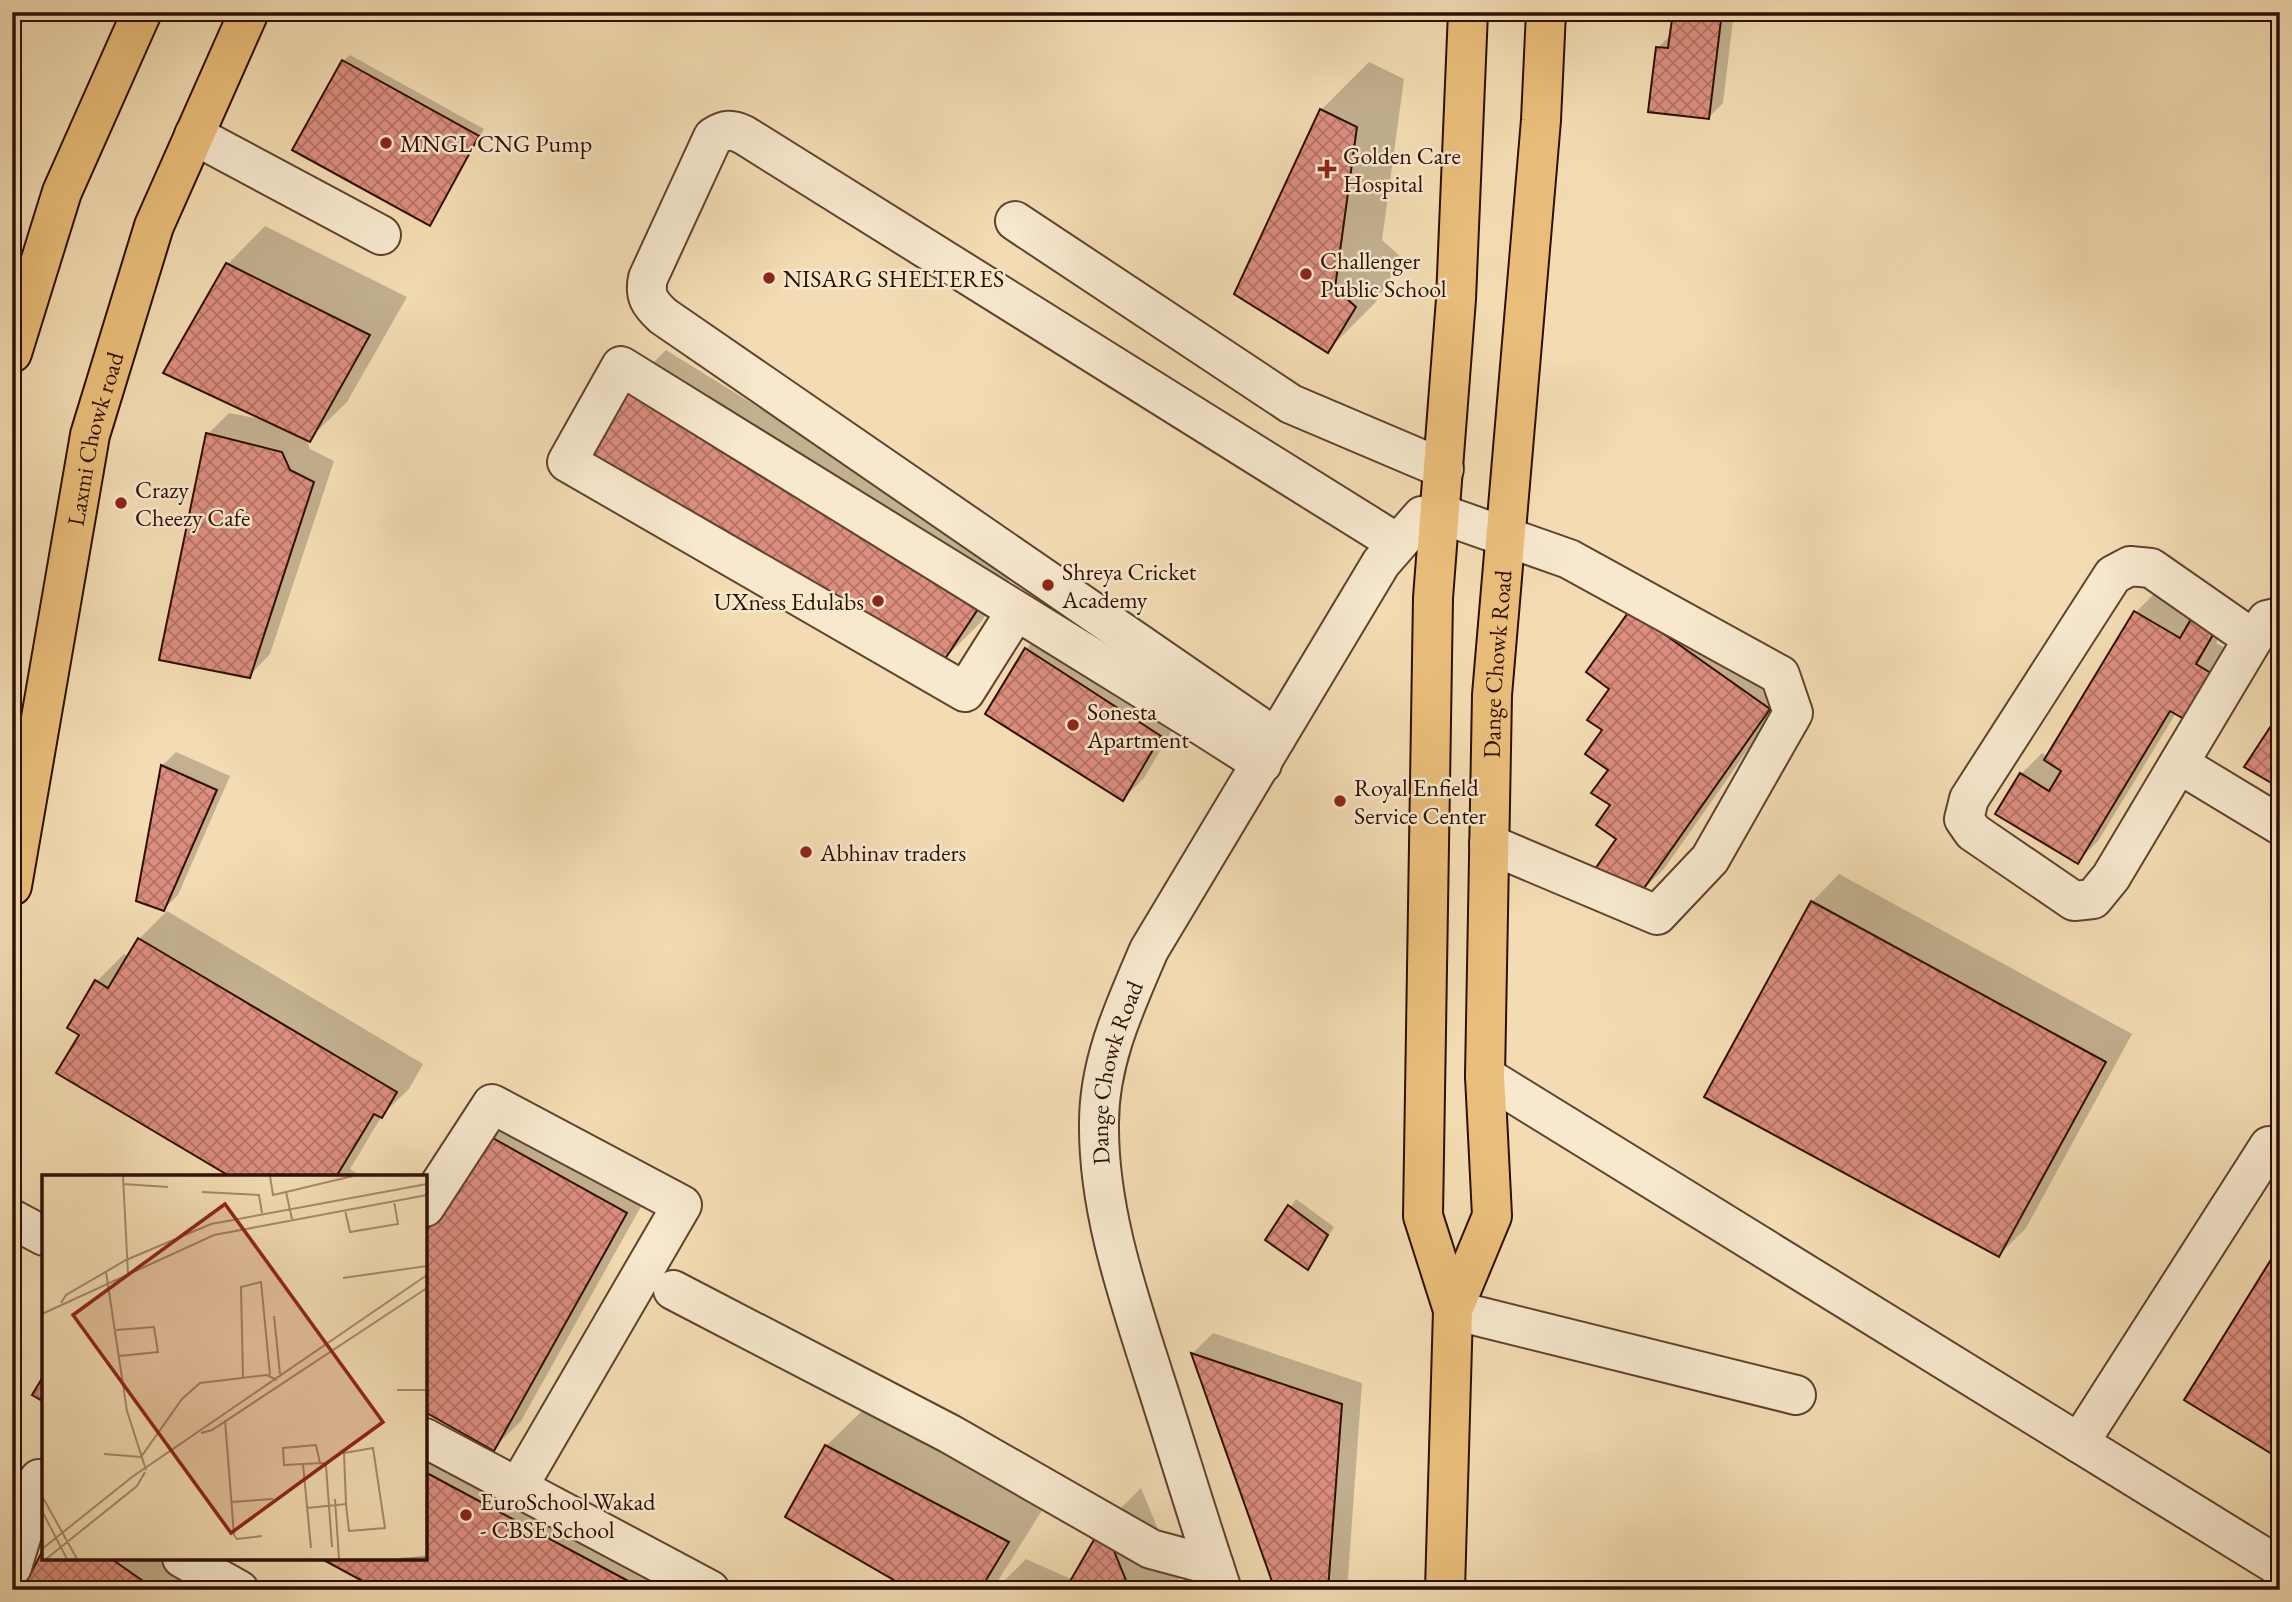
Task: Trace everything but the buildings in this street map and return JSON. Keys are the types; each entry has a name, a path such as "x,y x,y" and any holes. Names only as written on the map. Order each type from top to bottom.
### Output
{"main road":[{"path":"12,352 62,192 142,12"},
{"name":"Laxmi Chowk road","path":"12,886 90,435 154,226 248,12"},
{"name":"Dange Chowk Road","path":"1445,1590 1453,1310 1423,1216 1433,598 1462,185 1468,12"},
{"name":"Dange Chowk Road","path":"1453,1310 1492,1216 1485,1076 1492,695 1541,120 1546,12"}],"street":[{"path":"1269,751 650,304 645,290 648,278 713,137 722,131 733,130 744,135 1397,543"},
{"path":"194,135 381,235"},
{"path":"1015,221 1291,404 1444,469"},
{"path":"1016,611 965,692 567,462 621,366 1016,611 1269,751"},
{"path":"1441,514 1569,559 1780,675 1793,713 1710,859 1657,915 1489,844"},
{"name":"Dange Chowk Road","path":"1218,1578 1121,1270 1104,1196 1099,1122 1105,1068 1119,1019 1149,950 1381,563 1422,516 1441,514"},
{"path":"2130,566 2151,568 2267,628 2179,764 2111,877 2093,899 2074,901 1973,832 1964,819 1969,799 2113,575 2130,566"},
{"path":"2179,764 2280,825"},
{"path":"1485,1076 2280,1567"},
{"path":"427,1204 492,1104 682,1205 518,1487"},
{"path":"2079,1443 2269,1146"},
{"path":"12,1219 42,1235"},
{"path":"673,1290 950,1434 1151,1549 1218,1578"},
{"path":"1453,1310 1796,1395"},
{"path":"427,1439 710,1590"},
{"path":"12,1567 32,1476"},
{"path":"186,1560 239,1590"}],"place":[{"name":"MNGL CNG Pump","path":"386,143"},
{"name":"Golden Care Hospital","path":"1327,169"},
{"name":"Challenger Public School","path":"1306,274"},
{"name":"NISARG SHELTERES","path":"769,278"},
{"name":"Crazy Cheezy Cafe","path":"121,503"},
{"name":"Shreya Cricket Academy","path":"1048,585"},
{"name":"UXness Edulabs","path":"878,601"},
{"name":"Sonesta Apartment","path":"1073,725"},
{"name":"Royal Enfield Service Center","path":"1340,801"},
{"name":"Abhinav traders","path":"806,852"},
{"name":"EuroSchool Wakad - CBSE School","path":"466,1515"}]}
